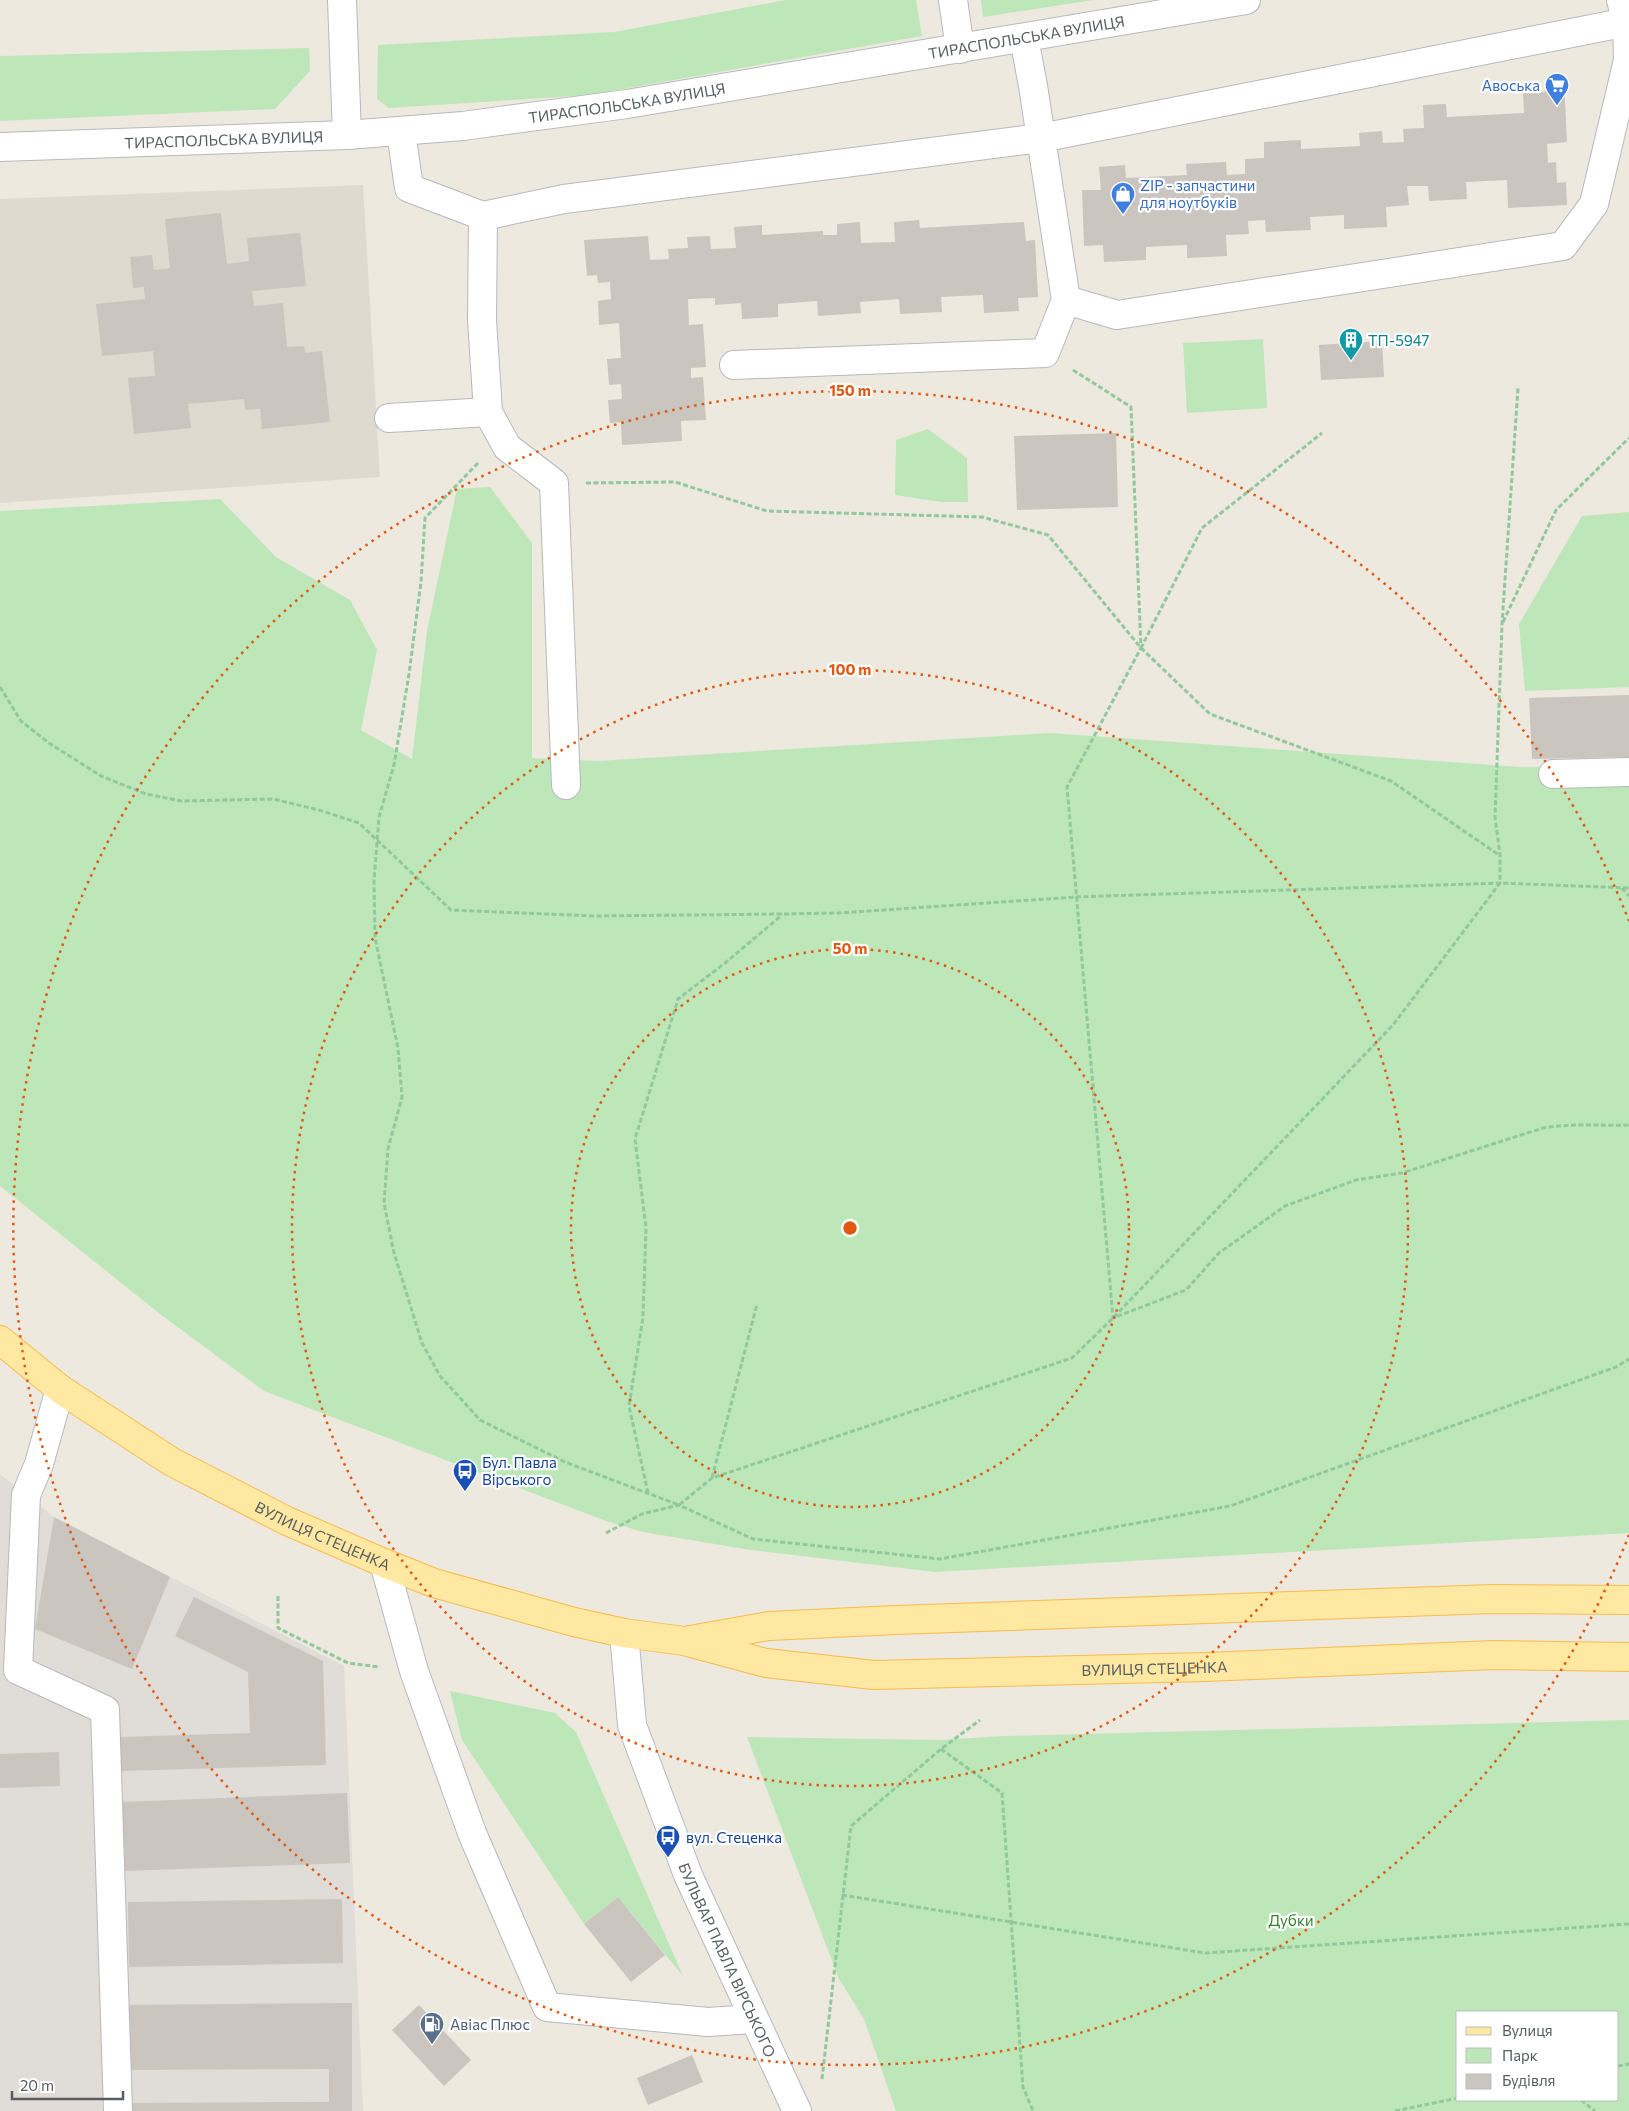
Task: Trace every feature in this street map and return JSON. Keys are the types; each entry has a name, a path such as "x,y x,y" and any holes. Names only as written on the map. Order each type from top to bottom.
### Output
{"main road":[{"name":"ВУЛИЦЯ СТЕЦЕНКА","path":"0,1340 60,1389 172,1462 287,1521 384,1563 434,1583 574,1622 624,1633 684,1641 766,1663 874,1675 1206,1667 1494,1655 1629,1658"},
{"name":"ВУЛИЦЯ СТЕЦЕНКА","path":"684,1641 768,1626 896,1620 1483,1599 1629,1600"}],"street":[{"path":"342,0 346,135"},
{"path":"954,0 960,49"},
{"name":"ТИРАСПОЛЬСЬКА ВУЛИЦЯ","path":"0,147 346,135 463,126 627,104 1246,0"},
{"path":"401,132 409,188 483,216 564,199 1041,138 1624,11 1628,60 1594,204 1563,246 1117,315 1066,300"},
{"path":"734,365 1044,353 1066,300 1024,38"},
{"path":"483,216 482,320 488,412 507,447 554,483 566,785"},
{"path":"388,418 488,412"},
{"path":"1552,774 1629,772"},
{"path":"60,1389 39,1464 26,1495 18,1670 105,1710 118,2111"},
{"path":"384,1563 414,1671 472,1833 547,2008 708,2022 754,2020"},
{"name":"БУЛЬВАР ПАВЛА ВІРСЬКОГО","path":"624,1633 632,1726 688,1874 797,2111"}],"path":[{"path":"1044,353 1131,407 1141,648"},
{"path":"606,1533 642,1514 679,1505 712,1478 1072,1358 1114,1318 1393,1025 1500,883 1500,855 1495,817 1502,624 1518,388"},
{"path":"1114,1318 1067,787 1202,528 1322,433"},
{"path":"1502,624 1556,510 1629,438"},
{"path":"507,447 490,450 425,518 421,582 409,674 394,765 379,817 374,881 375,938 398,1048 402,1096 388,1149 384,1203 394,1253 422,1342 440,1376 480,1420 565,1462 679,1505 753,1538 940,1559 1230,1506 1616,1367 1629,1358"},
{"path":"554,483 675,482 766,511 982,517 1048,535 1141,648 1210,714 1390,780 1500,855"},
{"path":"0,687 21,721 49,744 101,776 146,794 181,801 273,799 359,823 450,910 594,916 839,913 1076,896 1500,883 1629,888"},
{"path":"1622,887 1629,896"},
{"path":"648,1493 629,1406 643,1317 646,1228 635,1139 678,999 725,963 783,914"},
{"path":"1114,1318 1186,1290 1220,1253 1285,1206 1356,1180 1402,1174 1544,1128 1564,1124 1595,1126 1629,1125"},
{"path":"712,1478 756,1304"},
{"path":"278,1596 278,1628 348,1663 414,1671"},
{"path":"822,2079 851,1826 941,1749 980,1720"},
{"path":"941,1749 1002,1793 1023,2086 1034,2111"},
{"path":"842,1895 1206,1953 1629,1924"},
{"path":"1396,2111 1456,2098"},
{"path":"1583,2101 1594,2111"}],"shaded area":[{"path":"363,185 380,477 0,503 0,199"},
{"path":"0,1474 54,1517 344,1666 363,2111 0,2111"}],"green space":[{"path":"786,0 916,0 922,36 589,95 389,108 377,99 378,45 614,32"},
{"path":"981,0 1093,0 983,17"},
{"path":"309,48 310,71 275,109 0,121 0,56"},
{"path":"1263,339 1267,408 1187,413 1183,343"},
{"path":"928,429 967,458 968,502 941,502 895,495 896,440"},
{"path":"490,487 532,543 532,758 598,761 1050,733 1519,767 1629,767 1629,1533 935,1572 751,1550 643,1532 606,1521 264,1391 160,1314 0,1186 0,511 220,499 276,557 350,600 377,650 361,730 412,759 427,631 457,489"},
{"path":"1629,512 1629,687 1525,691 1519,624 1582,516"},
{"path":"450,1691 555,1713 576,1732 683,1976 618,1897 584,1924 462,1740"},
{"name":"Дубки","path":"1629,1720 1629,2111 896,2111 864,2019 839,1979 747,1737 941,1740 1003,1736"}],"building":[{"path":"1564,80 1567,142 1547,144 1548,163 1556,162 1557,183 1566,182 1567,205 1508,208 1507,180 1466,182 1467,199 1429,201 1428,186 1407,186 1409,205 1386,207 1387,227 1344,229 1344,215 1310,217 1311,230 1266,232 1265,220 1248,221 1249,234 1226,235 1227,256 1187,258 1187,245 1164,246 1146,247 1146,260 1104,262 1103,245 1084,246 1082,190 1101,190 1099,167 1125,165 1126,178 1187,175 1186,164 1226,162 1227,175 1245,174 1245,159 1264,158 1264,142 1301,140 1301,149 1360,146 1359,133 1382,131 1383,143 1404,142 1403,129 1424,128 1423,105 1446,104 1447,117 1524,113 1523,93 1545,92 1545,82"},
{"path":"221,213 227,264 249,261 247,238 300,233 306,286 252,291 254,306 283,303 287,347 304,346 305,353 322,351 330,422 262,429 260,409 245,410 244,399 188,404 191,428 134,434 128,378 155,376 153,351 102,356 96,304 145,299 144,287 133,288 130,257 152,255 154,270 170,268 165,219"},
{"path":"919,220 920,228 1024,222 1026,241 1035,240 1038,297 1018,298 1019,311 984,313 983,295 941,297 942,312 900,314 899,299 860,302 861,313 818,316 817,301 778,304 778,317 742,319 741,303 715,305 715,298 688,299 689,325 703,324 706,367 691,368 691,378 703,377 706,420 681,421 682,441 622,445 621,422 610,423 608,400 622,399 621,384 609,385 607,359 621,358 619,323 599,325 598,301 611,299 610,282 598,283 597,275 587,276 584,240 648,236 650,260 669,259 668,249 688,248 687,237 710,236 711,249 736,248 734,227 762,225 762,235 823,231 823,235 837,235 837,224 860,222 861,243 895,242 894,222"},
{"name":"ТП-5947","path":"1382,341 1384,377 1321,380 1319,345"},
{"path":"1116,433 1118,507 1017,510 1014,436"},
{"path":"1629,695 1629,757 1532,759 1529,698"},
{"path":"54,1517 170,1577 132,1669 35,1629"},
{"path":"194,1597 323,1661 326,1765 121,1771 120,1737 250,1733 248,1672 175,1636"},
{"path":"59,1752 60,1786 0,1788 0,1754"},
{"path":"347,1793 350,1863 125,1871 122,1802"},
{"path":"618,1897 665,1955 631,1982 584,1924"},
{"path":"342,1899 343,1963 129,1967 128,1902"},
{"path":"352,2003 352,2111 128,2111 128,2103 329,2102 329,2069 127,2070 127,2005"},
{"name":"Авіас Плюс","path":"419,2005 471,2060 444,2086 392,2030"},
{"path":"692,2055 703,2082 648,2105 637,2078"}],"place":[{"name":"Авоська","path":"1557,106"},
{"name":"ZIP - запчастини для ноутбуків","path":"1123,215"},
{"name":"ТП-5947","path":"1351,361"},
{"name":"Бул. Павла Вірського","path":"465,1492"},
{"name":"вул. Стеценка","path":"668,1858"},
{"name":"Авіас Плюс","path":"432,2045"}]}
